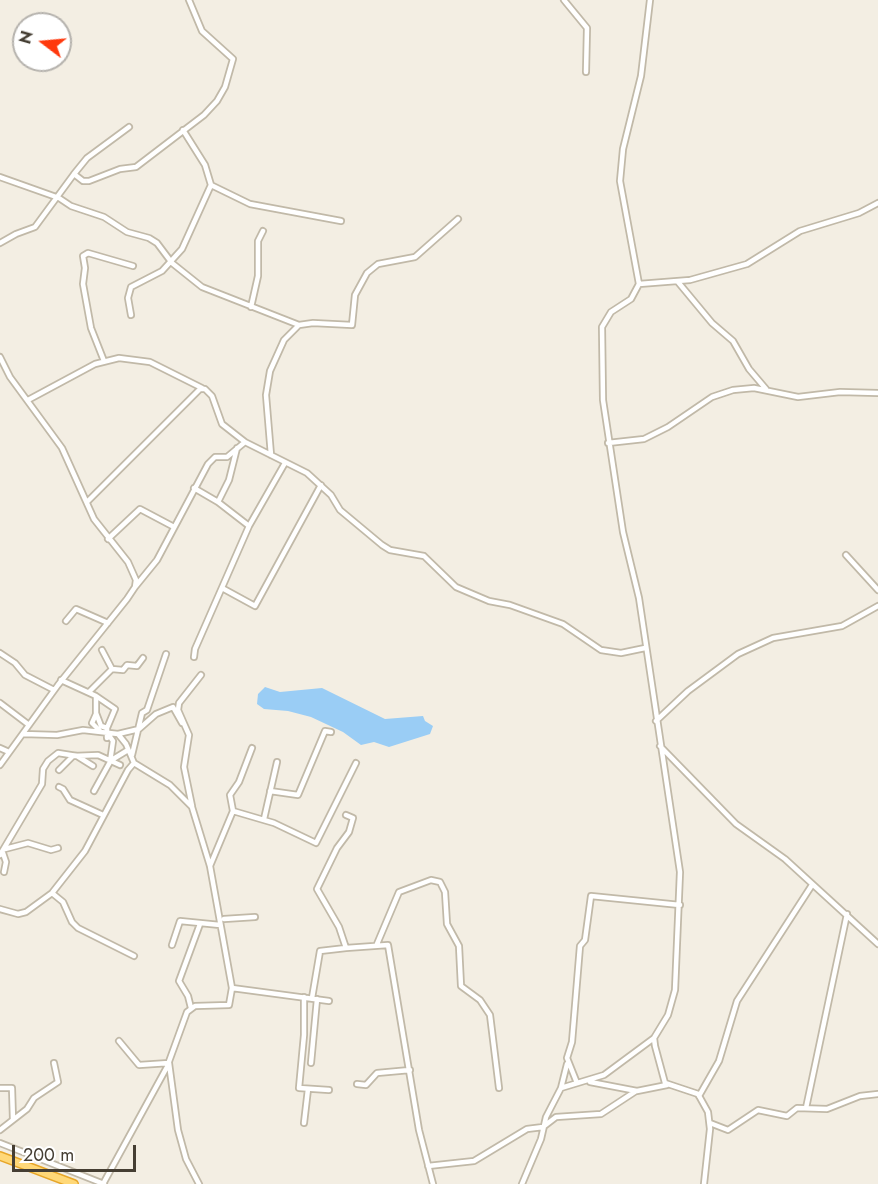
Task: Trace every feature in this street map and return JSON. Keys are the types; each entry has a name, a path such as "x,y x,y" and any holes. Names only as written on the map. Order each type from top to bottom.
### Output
{"highway":[{"path":"0,1156 74,1184"}],"street":[{"path":"74,174 83,181 89,181 120,169 136,167 217,101 225,87 233,59 202,31 189,0"},
{"path":"564,0 587,28 586,72"},
{"path":"561,1088 604,1075 654,1038 668,1015 675,990 680,905 678,858 638,593 623,532 603,400 602,327 611,312 631,299 639,284 620,181 626,138 641,76 650,0"},
{"path":"0,243 35,227 87,158 129,126"},
{"path":"131,315 128,298 131,287 162,271 172,263 185,245 211,184 205,165 183,130"},
{"path":"0,177 59,198 71,206 104,217 127,232 152,240 172,263 202,287 299,326"},
{"path":"211,184 250,204 341,221"},
{"path":"639,284 678,282 747,264 800,231 859,213 878,203"},
{"path":"271,455 266,394 269,378 282,343 299,326 313,323 352,325 355,295 367,273 378,264 415,257 458,219"},
{"path":"250,307 258,276 258,241 263,231"},
{"path":"104,361 91,328 83,284 86,277 83,256 88,253 133,266"},
{"path":"678,282 712,323 733,341 748,369 768,391"},
{"path":"0,357 10,377 62,448 87,502 108,539 133,570 135,587"},
{"path":"28,400 104,361 119,358 143,360 202,388 212,396 222,424 245,442 307,472 321,485 340,510 390,550 424,556 460,589 563,624 601,651 621,653 645,648"},
{"path":"87,502 202,388"},
{"path":"608,443 644,439 719,394 748,388 798,397 840,392 878,393"},
{"path":"0,765 54,690 157,560 204,469 215,457 226,457 245,442"},
{"path":"219,502 229,480 238,446"},
{"path":"194,657 249,526 285,463"},
{"path":"222,588 255,606 321,485"},
{"path":"194,488 219,502 249,526"},
{"path":"108,539 140,509 174,527"},
{"path":"846,555 878,590"},
{"path":"656,721 680,698 738,654 773,638 842,626 878,606"},
{"path":"66,621 75,609 108,623"},
{"path":"102,650 112,669"},
{"path":"0,653 15,663 25,675 54,690"},
{"path":"132,756 142,713 147,710 166,654"},
{"path":"112,669 123,670 127,664 137,666 143,658"},
{"path":"89,692 112,669"},
{"path":"190,1008 203,1005 217,1007 229,1005 232,988 210,866 185,777 184,756 189,735 178,710 179,703 201,675"},
{"path":"62,680 89,692 115,709 107,734"},
{"path":"94,791 110,762 113,741 101,726 96,713 96,696"},
{"path":"0,703 29,725"},
{"path":"23,734 57,735 83,730 118,734 139,729 156,714 173,707 186,727"},
{"path":"96,713 92,723 100,731"},
{"path":"270,791 298,795 325,731 331,732"},
{"path":"118,734 126,744 134,763 170,785 192,807"},
{"path":"660,746 736,824 785,860 878,944"},
{"path":"0,748 9,752"},
{"path":"210,866 233,811 230,795 239,782 252,748"},
{"path":"110,762 128,750"},
{"path":"4,872 6,862 3,852 13,829 42,784 43,769 48,761 58,753 77,756 98,755 120,765"},
{"path":"59,770 73,756 93,766"},
{"path":"264,819 278,762"},
{"path":"0,909 18,914 26,912 52,893 78,862 134,763"},
{"path":"233,811 264,819 316,843 356,763"},
{"path":"59,787 70,800 103,815"},
{"path":"346,815 353,818 349,832 337,848 317,889 339,927 346,948"},
{"path":"3,852 28,843 51,850 58,848"},
{"path":"377,944 399,892 431,879 440,882 445,892 447,924 459,946 461,986 480,1000 490,1015 499,1088"},
{"path":"699,1096 719,1061 737,1001 812,885"},
{"path":"52,893 63,902 72,922 78,928 134,956"},
{"path":"522,1184 541,1139 543,1127 561,1088 567,1063 572,1042 580,946 585,940 591,896 680,905"},
{"path":"806,1108 822,1046 847,914"},
{"path":"172,945 180,921 200,924 255,917"},
{"path":"0,1143 103,1184 169,1063 190,1008 188,996 179,981 200,924"},
{"path":"311,1063 320,951 386,944 389,948 419,1130 433,1184"},
{"path":"232,988 329,1001"},
{"path":"304,997 304,1035 299,1088 329,1090"},
{"path":"654,1038 660,1073 667,1084"},
{"path":"119,1041 139,1065 169,1063"},
{"path":"0,1130 27,1109 34,1098 58,1082 54,1063"},
{"path":"169,1063 178,1130 186,1159 199,1184"},
{"path":"567,1063 577,1083"},
{"path":"357,1084 366,1084 376,1073 410,1070"},
{"path":"584,1082 614,1085 636,1091"},
{"path":"428,1166 474,1161 518,1133 543,1127 556,1117 601,1114 636,1091 667,1084 699,1096 705,1104 710,1123 704,1184"},
{"path":"0,1088 12,1088 13,1120"},
{"path":"304,1123 308,1089"},
{"path":"710,1123 728,1130 758,1110 785,1116 796,1108 833,1108 860,1096 878,1094"}],"water":[{"path":"265,687 280,692 322,688 385,719 423,716 425,721 433,726 430,734 389,747 374,742 361,745 343,732 311,717 288,711 264,709 257,704 258,694"}]}
